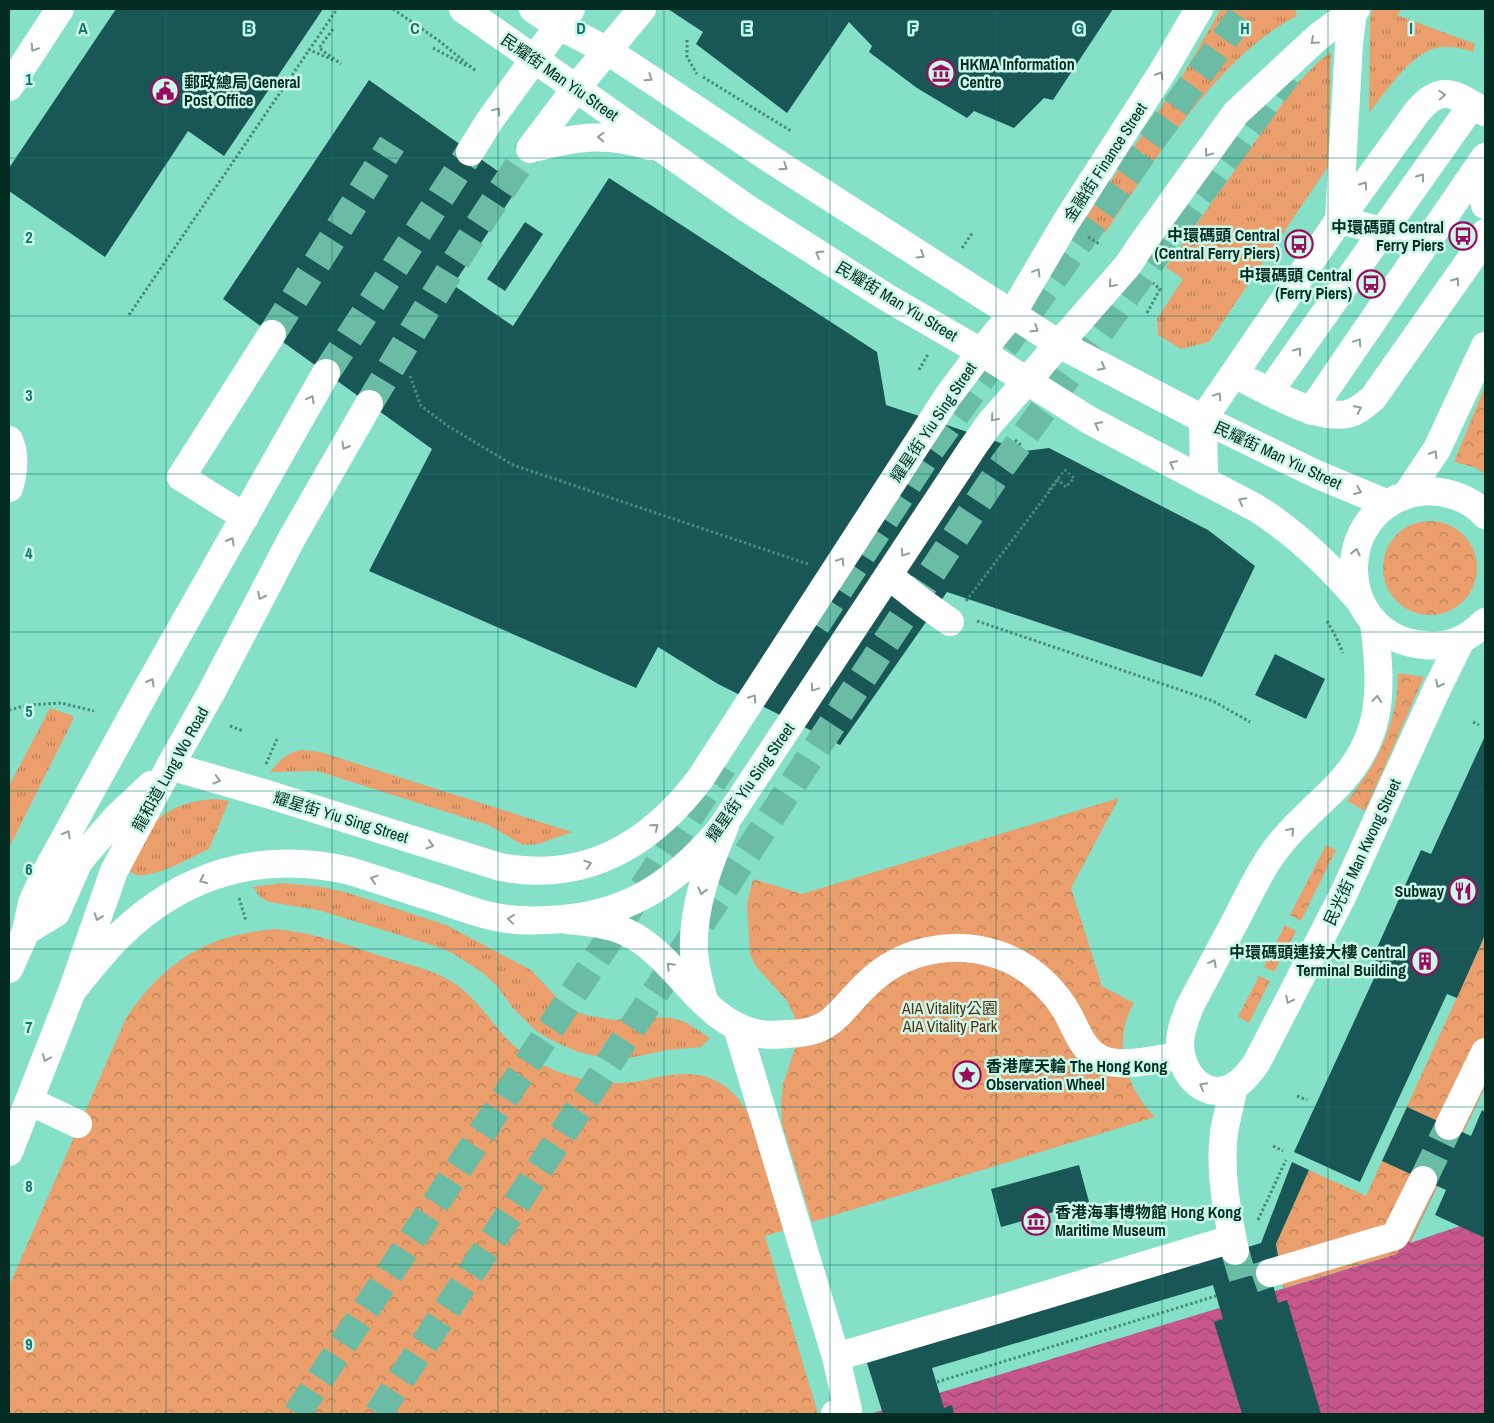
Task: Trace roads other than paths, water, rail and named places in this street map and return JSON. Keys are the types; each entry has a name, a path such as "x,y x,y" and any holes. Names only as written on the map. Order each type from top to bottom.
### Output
{"main road":[{"path":"9,87 60,9"},
{"name":"民耀街 Man Yiu Street","path":"463,9 748,209 886,297 981,352 1090,420 1256,508 1279,523 1342,580 1359,600"},
{"name":"民耀街 Man Yiu Street","path":"533,9 565,17 608,51 1059,344 1203,419 1316,474 1397,499"},
{"path":"642,9 576,88 530,149 568,139 598,136 635,142 665,151"},
{"name":"金融街 Finance Street","path":"1012,314 1066,222 1163,71 1199,9"},
{"path":"1339,220 1349,44 1348,10"},
{"name":"耀星街 Yiu Sing Street","path":"72,991 120,935 166,899 202,880 230,870 249,866 291,863 331,866 491,916 532,921 560,920 604,912 625,905 659,886 691,862 720,830 990,423 1128,265 1236,113 1348,10"},
{"path":"470,152 490,120 565,17"},
{"path":"1204,481 1203,419 1339,220 1425,102 1436,94 1446,94 1457,96 1479,108 1382,231 1270,391"},
{"path":"1311,411 1485,157"},
{"path":"1470,179 1484,199 1485,205"},
{"path":"1339,220 1426,242"},
{"path":"1234,374 1311,411 1347,414 1362,408 1373,398 1475,254 1485,233"},
{"name":"耀星街 Yiu Sing Street","path":"170,766 267,794 500,867 524,872 564,870 597,861 614,853 649,832 686,798 940,407 1012,314"},
{"path":"245,517 182,477 272,334"},
{"name":"民光街 Man Kwong Street","path":"1477,631 1448,644 1434,646 1412,644 1391,636 1374,622 1359,600 1353,579 1354,557 1360,536 1372,518 1397,499 1437,449 1485,346"},
{"path":"9,969 26,931 32,903 44,876 148,687 326,373"},
{"name":"龍和道 Lung Wo Road","path":"9,1152 72,991 114,871 170,766 212,693 292,538 369,404"},
{"path":"9,440 14,464 9,488"},
{"path":"1397,499 1427,491 1446,493 1466,500 1485,515"},
{"path":"889,576 950,622"},
{"name":"民光街 Man Kwong Street","path":"1374,622 1379,669 1378,695 1372,730 1362,753 1348,775 1282,841 1262,870 1190,1006 1181,1034 1181,1055 1185,1068 1192,1078 1209,1090 1217,1091 1234,1086 1242,1080 1257,1062 1343,895 1436,691 1477,631"},
{"path":"26,931 56,913 79,860 116,818 170,766"},
{"path":"704,1001 697,975 694,953 697,913 701,890 709,866 732,812"},
{"path":"560,920 610,926 628,932 654,950 726,1021 737,1027 761,1034 814,1032 835,1019 866,985 894,964 919,953 939,949 960,948 981,950 1001,956 1037,976 1064,1007 1086,1047 1104,1060 1133,1063 1181,1055"},
{"path":"737,1027 836,1357 848,1410 835,1414"},
{"path":"1449,1126 1485,1052"},
{"path":"836,1357 979,1315 1233,1245 1223,1182 1222,1153 1224,1132 1234,1086"},
{"path":"29,1101 78,1124"},
{"path":"1270,1274 1395,1236 1424,1180"}],"water":[{"path":"1485,1087 1485,1414 870,1414 1397,1254 1404,1240 1410,1242"}],"tunnel":[{"path":"816,625 929,452 1246,9"},
{"path":"378,1414 1000,469 1287,75"},
{"path":"272,334 392,144"},
{"path":"369,404 467,243 530,149"},
{"path":"326,373 470,152"},
{"path":"297,1414 723,766"},
{"path":"1423,1180 1449,1126"},
{"path":"1235,1251 1244,1282 1270,1273"}],"place":[{"name":"HKMA Information Centre","path":"941,73"},
{"name":"郵政總局 General Post Office","path":"165,91"},
{"name":"中環碼頭 Central Ferry Piers","path":"1463,236"},
{"name":"中環碼頭 Central (Central Ferry Piers)","path":"1299,244"},
{"name":"中環碼頭 Central (Ferry Piers)","path":"1371,284"},
{"name":"Subway","path":"1463,891"},
{"name":"中環碼頭連接大樓 Central Terminal Building","path":"1425,961"},
{"name":"香港摩天輪 The Hong Kong Observation Wheel","path":"967,1075"},
{"name":"香港海事博物館 Hong Kong Maritime Museum","path":"1036,1221"}],"park label":[{"name":"AIA Vitality公園 AIA Vitality Park","path":"950,1017"}]}
